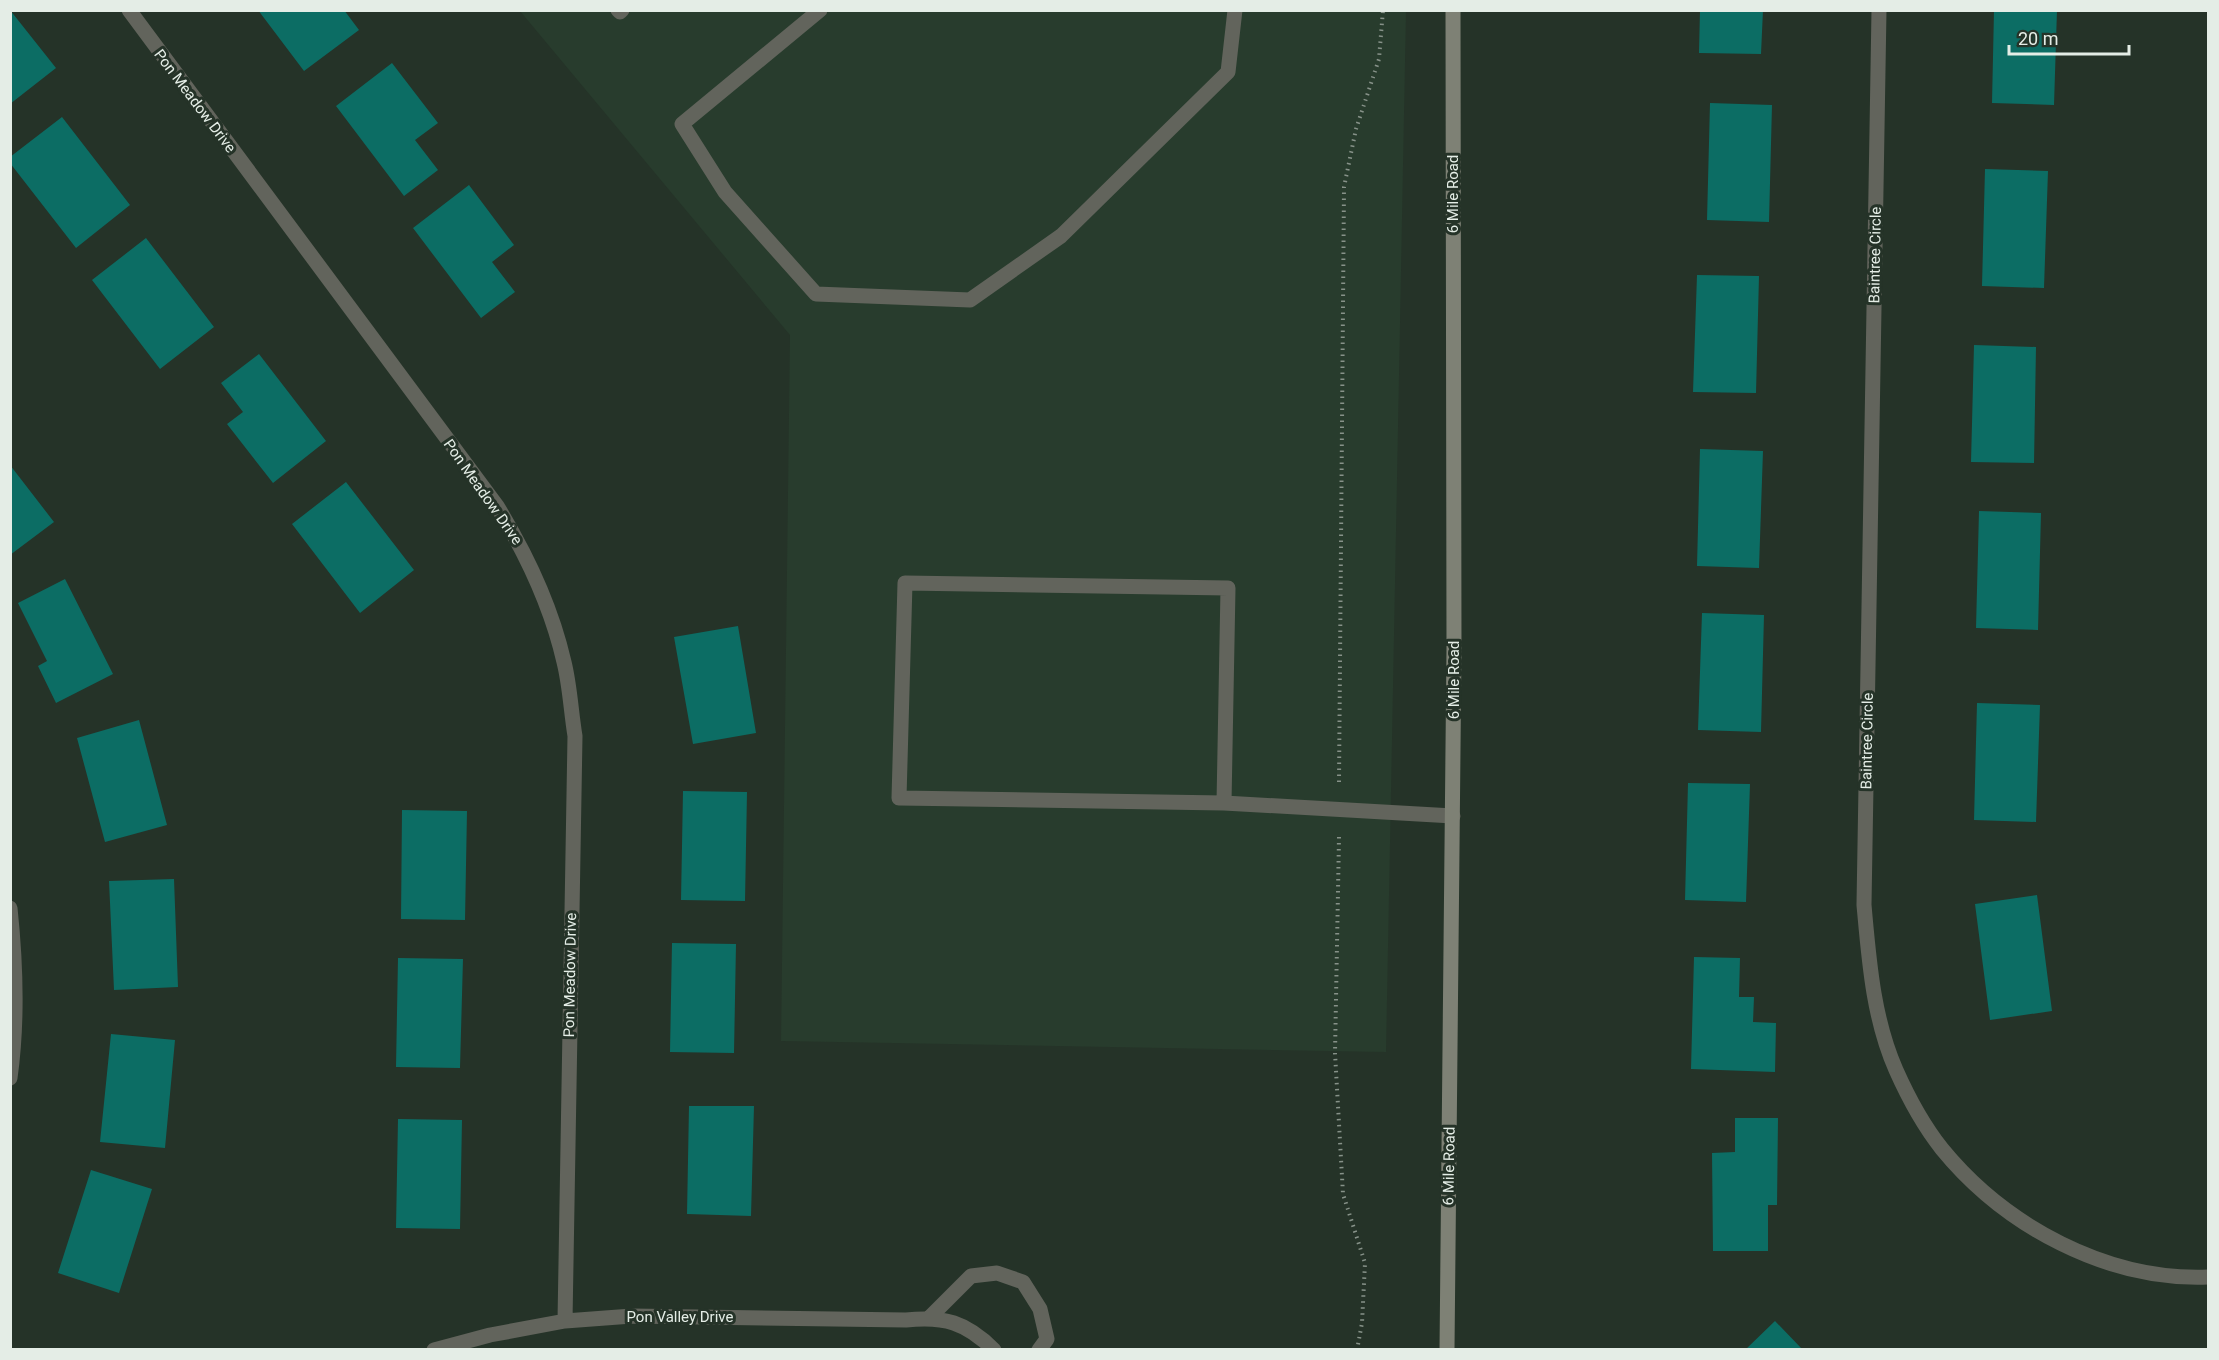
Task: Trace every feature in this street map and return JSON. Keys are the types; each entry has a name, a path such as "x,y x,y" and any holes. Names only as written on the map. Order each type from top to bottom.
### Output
{"street":[{"name":"Pon Meadow Drive","path":"129,10 497,506 520,544 554,623 565,665 574,736 565,1321"},
{"path":"820,10 682,124 725,192 816,294 970,300 1061,236 1228,72 1235,10"},
{"name":"6 Mile Road","path":"1447,1350 1453,816 1453,10"},
{"name":"Baintree Circle","path":"1880,10 1864,905 1869,966 1877,1011 1895,1068 1915,1108 1941,1147 1967,1176 2007,1211 2039,1232 2081,1252 2109,1262 2158,1274 2208,1277"},
{"path":"1224,803 1227,588 904,582 899,798 1224,803 1453,816"},
{"path":"10,908 16,976 15,1043 10,1078"},
{"path":"930,1317 971,1276 997,1273 1023,1282 1040,1309 1047,1339 1039,1350"},
{"name":"Pon Valley Drive","path":"434,1350 490,1335 565,1321 632,1316 906,1320 930,1317 967,1327 994,1350"}],"path":[{"path":"1357,1350 1362,1323 1365,1263 1343,1194 1335,1053 1344,187 1356,129 1379,59 1383,10"}],"shaded area":[{"path":"520,11 1406,11 1386,1052 781,1041 790,335"}],"building":[{"path":"10,10 56,68 10,104"},
{"path":"258,10 344,10 359,30 304,71"},
{"path":"1700,10 1763,10 1761,54 1699,53"},
{"path":"1994,10 2057,10 2054,105 1992,103"},
{"path":"392,63 438,123 415,140 438,170 404,196 336,106"},
{"path":"1710,103 1772,105 1769,222 1707,220"},
{"path":"62,117 130,205 76,248 10,163 10,157"},
{"path":"1985,169 2048,171 2044,288 1982,286"},
{"path":"469,185 514,245 492,262 515,292 481,318 413,228"},
{"path":"146,238 214,327 160,369 92,280"},
{"path":"1697,275 1759,276 1756,393 1693,392"},
{"path":"1974,345 2036,347 2034,463 1971,462"},
{"path":"259,354 326,441 273,483 227,424 243,412 221,383"},
{"path":"1700,449 1763,451 1759,568 1697,566"},
{"path":"10,465 54,522 10,555"},
{"path":"346,482 414,570 360,613 292,524"},
{"path":"1979,511 2041,513 2038,630 1976,628"},
{"path":"65,579 113,674 56,703 38,666 47,661 18,603"},
{"path":"1702,613 1764,615 1761,732 1698,730"},
{"path":"738,626 756,733 693,744 674,637"},
{"path":"1977,703 2040,705 2036,822 1974,820"},
{"path":"139,720 167,825 105,842 77,738"},
{"path":"1688,783 1750,784 1746,902 1685,900"},
{"path":"683,791 747,792 745,901 681,900"},
{"path":"402,810 467,811 465,920 401,919"},
{"path":"174,879 178,987 114,990 109,881"},
{"path":"2037,895 2052,1011 1990,1020 1975,904"},
{"path":"672,943 736,944 734,1053 670,1052"},
{"path":"1694,957 1740,958 1739,997 1754,997 1753,1022 1776,1023 1775,1072 1691,1069"},
{"path":"398,958 463,959 460,1068 396,1067"},
{"path":"111,1034 175,1040 165,1148 100,1142"},
{"path":"689,1106 754,1106 751,1216 687,1214"},
{"path":"1735,1118 1778,1118 1777,1205 1768,1205 1768,1251 1713,1251 1712,1153 1735,1152"},
{"path":"398,1119 462,1120 460,1229 396,1228"},
{"path":"91,1170 152,1189 119,1293 58,1273"},
{"path":"1775,1321 1803,1350 1745,1350"}]}
